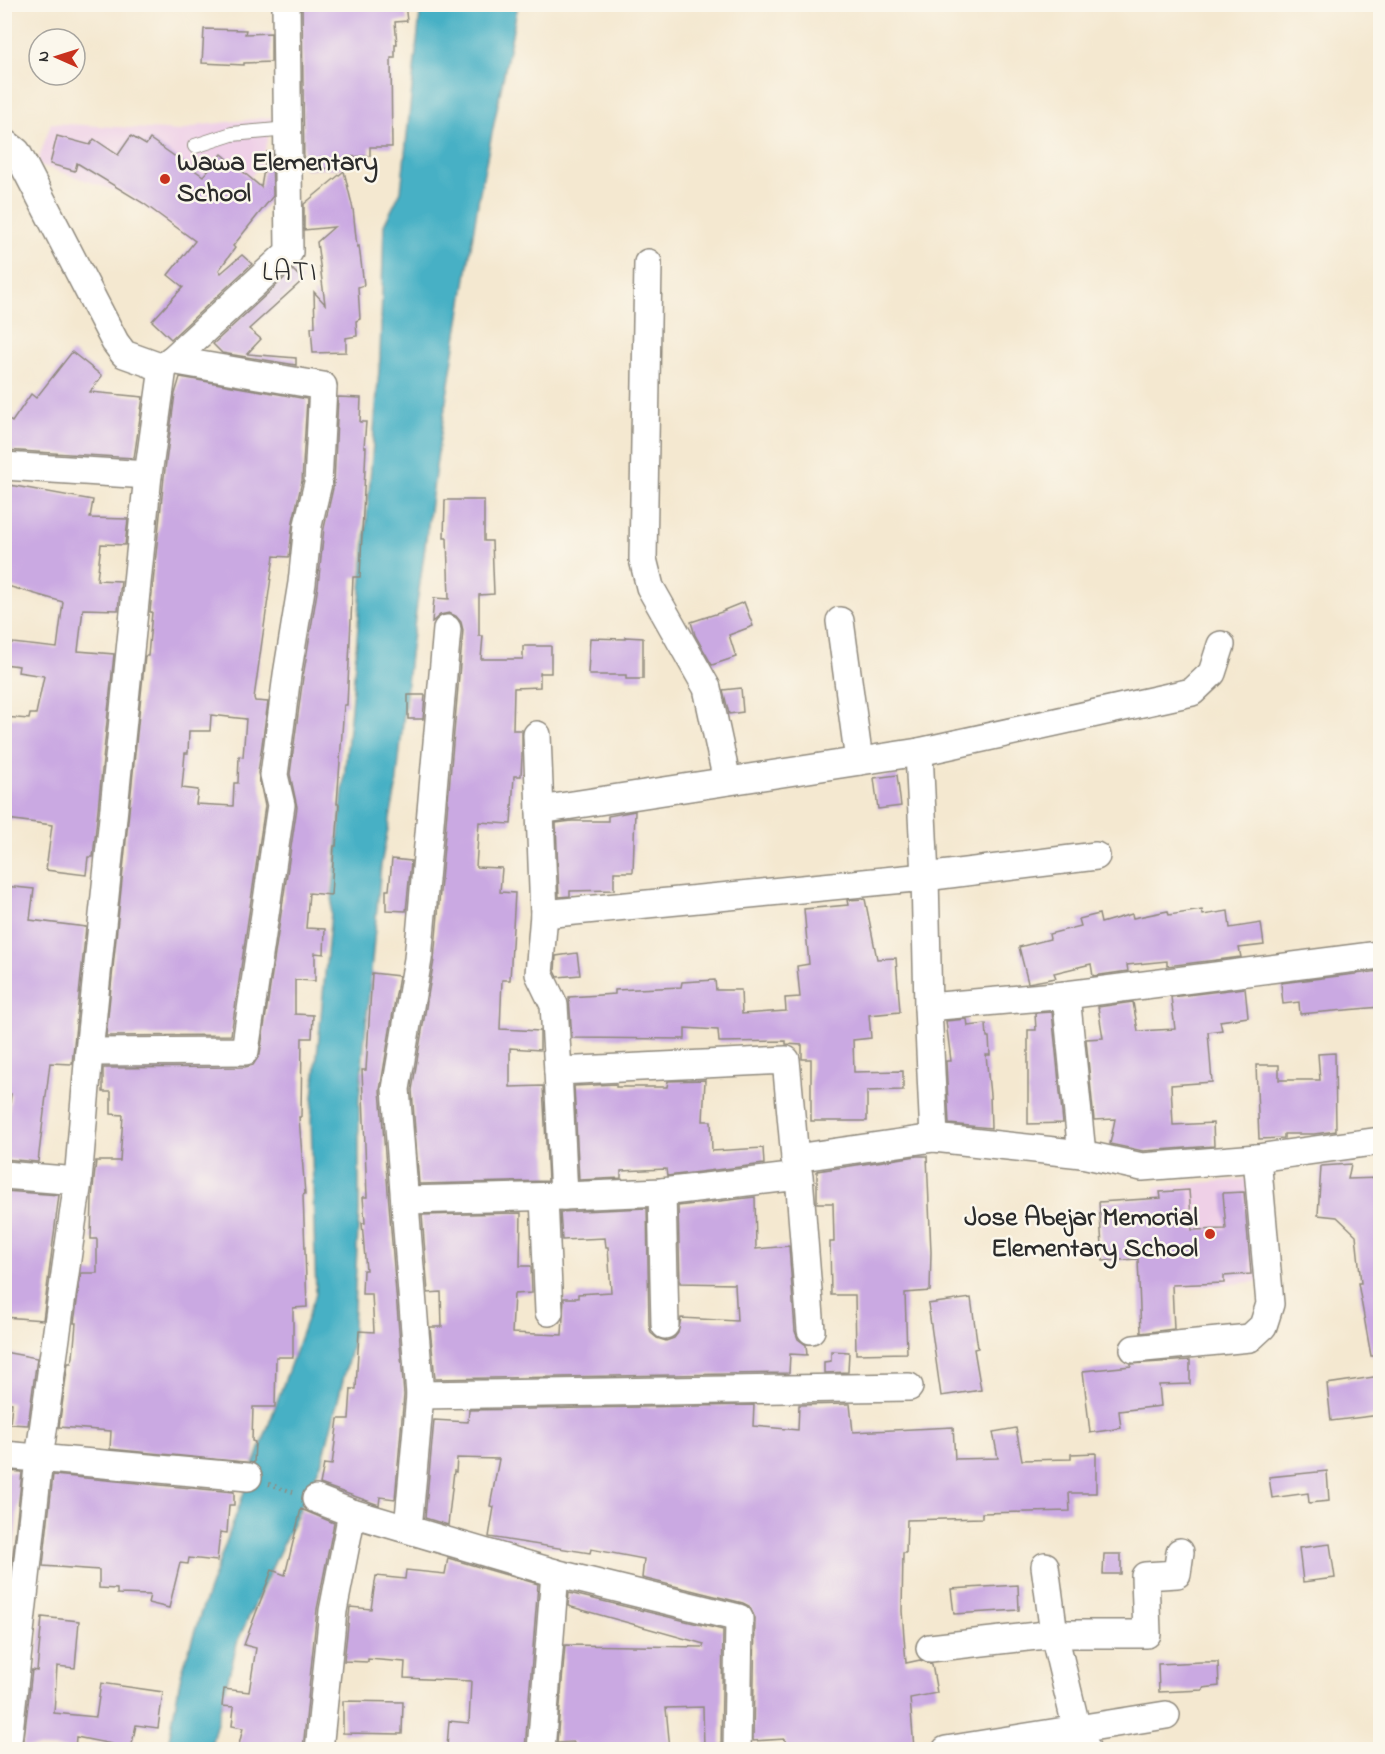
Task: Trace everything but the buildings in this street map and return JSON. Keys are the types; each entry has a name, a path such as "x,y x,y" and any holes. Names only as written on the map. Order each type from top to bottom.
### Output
{"street":[{"path":"7,1749 39,1459 78,1181 148,475 167,364 289,252 286,4"},
{"path":"4,142 17,152 115,342 124,354 167,364 323,386 318,483 308,525 302,583 274,774 281,805 245,1051 89,1052"},
{"path":"648,263 643,559 650,587 707,688 727,781"},
{"path":"4,466 148,475"},
{"path":"840,621 859,761"},
{"path":"408,1529 420,1395 396,1089 418,959 447,629"},
{"path":"540,810 919,752 1192,692 1212,673 1221,645"},
{"path":"537,735 544,914 539,974 554,1005 558,1071 549,1312"},
{"path":"919,752 934,1138"},
{"path":"544,914 925,877 1096,856"},
{"path":"928,1008 1066,995 1379,955"},
{"path":"1066,995 1082,1154"},
{"path":"558,1071 786,1060 811,1330"},
{"path":"405,1200 662,1192 934,1138 1082,1154 1142,1167 1257,1158 1380,1141"},
{"path":"1134,1349 1250,1338 1263,1326 1270,1304 1257,1158"},
{"path":"4,1175 78,1181"},
{"path":"662,1192 665,1325"},
{"path":"420,1395 909,1387"},
{"path":"4,1455 248,1477"},
{"path":"316,1499 352,1513 555,1573 739,1618 737,1749"},
{"path":"320,1749 333,1611 352,1513"},
{"path":"930,1648 1054,1634 1147,1634 1145,1576 1177,1574 1180,1552"},
{"path":"1045,1566 1054,1634 1082,1740"},
{"path":"541,1749 555,1573"},
{"path":"946,1749 1082,1740 1166,1715"}],"lane":[{"path":"195,146 232,134 288,129"}],"path":[{"path":"248,1477 316,1499"}],"shaded area":[{"name":"Wawa Elementary School","path":"273,117 261,165 193,242 126,194 37,164 51,123 180,131 202,125"},
{"name":"Jose Abejar Memorial Elementary School","path":"1256,1178 1265,1281 1164,1290 1155,1187"}],"water":[{"path":"421,5 518,5 479,197 439,445 410,655 396,788 381,865 359,1099 359,1210 352,1345 323,1459 238,1640 210,1749 167,1750 181,1675 202,1609 316,1294 311,1118 353,687 380,358 384,225 401,191"}],"place":[{"name":"Wawa Elementary School","path":"165,179"},
{"name":"Jose Abejar Memorial Elementary School","path":"1210,1234"}],"district":[{"name":"LATI","path":"290,273"}]}
